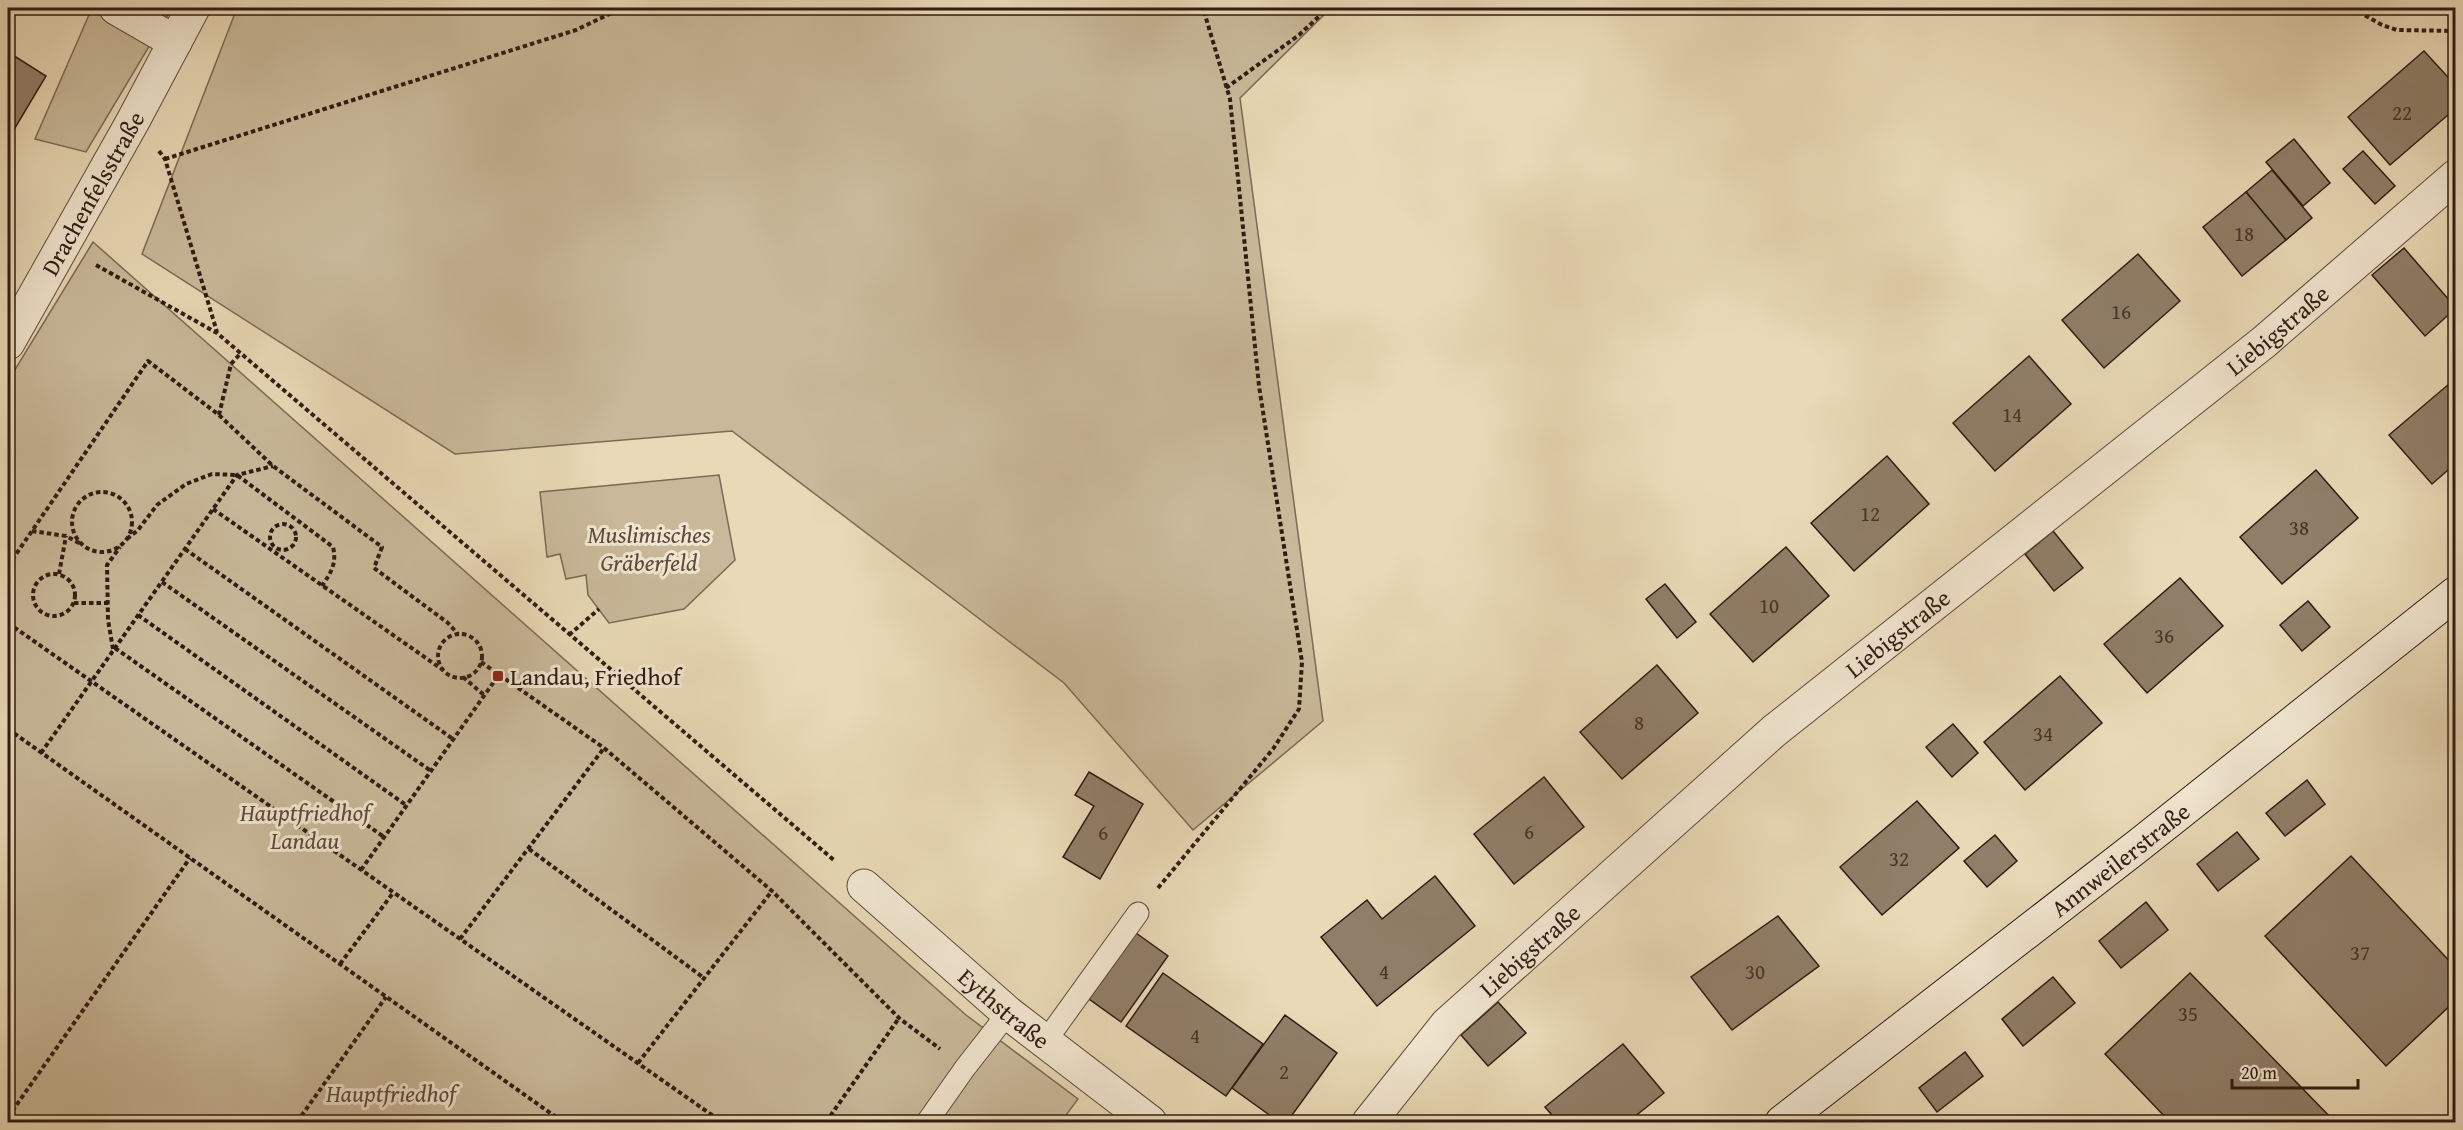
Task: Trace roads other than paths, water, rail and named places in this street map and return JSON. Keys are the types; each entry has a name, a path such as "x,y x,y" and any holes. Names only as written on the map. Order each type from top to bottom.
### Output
{"street":[{"path":"116,8 176,42"},
{"name":"Drachenfelsstraße","path":"8,343 133,122 193,8"},
{"name":"Liebigstraße","path":"1369,1122 1448,1024 1774,731 2264,342 2456,176"},
{"name":"Annweilerstraße","path":"1782,1122 2157,831 2456,593"},
{"name":"Eythstraße","path":"864,886 1008,1013 1150,1122"}],"lane":[{"path":"1045,1042 1138,913"},
{"path":"927,1122 1008,1013"}],"place":[{"name":"Landau, Friedhof","path":"498,676"}],"park label":[{"name":"Muslimisches Gräberfeld","path":"649,548"},
{"name":"Hauptfriedhof Landau","path":"305,826"},
{"name":"Hauptfriedhof","path":"391,1093"}]}
